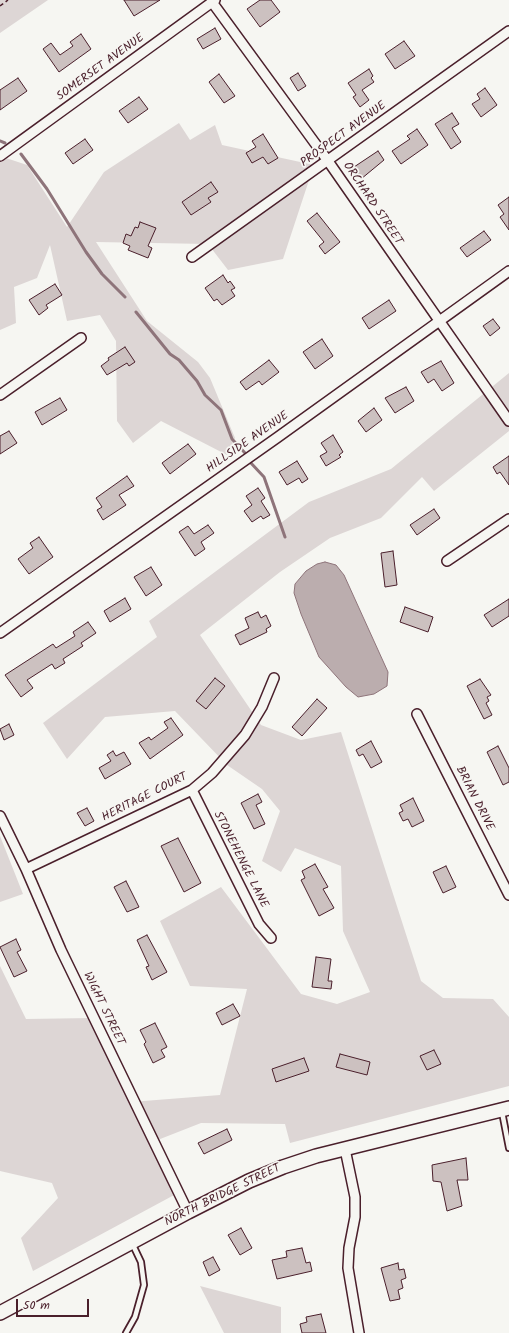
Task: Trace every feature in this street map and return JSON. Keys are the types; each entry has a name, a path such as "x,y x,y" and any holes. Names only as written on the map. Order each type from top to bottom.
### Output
{"street":[{"name":"SOMERSET AVENUE","path":"0,156 214,1"},
{"name":"ORCHARD STREET","path":"214,1 328,161 438,322 509,421"},
{"name":"PROSPECT AVENUE","path":"192,258 509,31"},
{"name":"HILLSIDE AVENUE","path":"0,633 278,437 509,271"},
{"path":"0,395 81,338"},
{"path":"447,562 509,519"},
{"name":"HERITAGE COURT","path":"26,869 192,790 212,773 245,735 262,708 274,678"},
{"name":"BRIAN DRIVE","path":"418,714 509,895"},
{"name":"STONEHENGE LANE","path":"192,790 260,924 271,938"},
{"name":"WIGHT STREET","path":"0,816 26,869 61,950 188,1212"},
{"name":"NORTH BRIDGE STREET","path":"0,1313 188,1212 249,1181 283,1167 316,1156 505,1109"},
{"path":"345,1149 355,1197 355,1217 349,1248 348,1268 359,1333"}],"lane":[{"path":"505,1109 509,1148"},
{"path":"126,1333 135,1317 144,1285 141,1262 132,1242"}],"path":[{"path":"0,6 8,0"}],"shaded area":[{"path":"0,0 48,0 0,33"},
{"path":"179,123 190,140 215,125 222,145 314,165 283,259 228,270 208,244 96,242 147,321 198,362 210,378 235,438 227,455 161,421 133,443 117,421 116,341 100,315 67,321 50,245 37,278 14,287 16,323 0,330 0,156 27,165 67,227 104,172"},
{"path":"509,373 509,431 434,491 422,477 381,518 330,538 280,572 200,635 261,725 301,740 341,732 421,981 443,998 493,999 509,1017 509,1086 290,1143 285,1124 201,1123 150,1143 176,1194 33,1271 21,1238 58,1198 52,1183 0,1171 0,966 26,1019 92,1018 131,1102 220,1095 247,989 190,986 160,921 221,887 301,994 337,1004 370,992 343,931 341,866 295,848 281,872 262,861 280,811 262,789 227,765 175,711 105,717 67,759 43,723 157,637 149,621 309,502 391,469"},
{"path":"325,562 336,565 344,575 388,672 387,686 374,694 358,697 346,687 319,657 301,614 294,593 295,584 306,571 317,564"},
{"path":"0,836 23,894 0,902"},
{"path":"200,1286 281,1307 281,1333 224,1333"}],"building":[{"path":"124,0 160,0 134,16"},
{"path":"260,0 271,0 280,12 260,27 247,9"},
{"path":"215,28 221,39 203,49 197,39"},
{"path":"81,34 91,49 59,72 43,49 51,43 60,55 73,46 70,42"},
{"path":"404,41 415,56 395,69 385,54"},
{"path":"369,69 373,76 371,78 374,82 362,90 369,100 360,107 353,97 356,95 348,83"},
{"path":"298,73 306,86 298,91 290,78"},
{"path":"219,74 235,96 224,103 209,82"},
{"path":"18,78 27,91 0,110 0,90"},
{"path":"485,88 497,105 481,117 472,104 480,99 477,94"},
{"path":"139,97 148,109 128,123 119,111"},
{"path":"452,113 459,124 452,128 461,142 451,149 435,124"},
{"path":"417,129 428,145 401,164 392,151 410,139 407,136"},
{"path":"263,134 278,158 268,164 263,157 252,163 246,153 256,147 252,141"},
{"path":"85,139 93,150 73,164 65,153"},
{"path":"378,151 384,160 361,179 354,167"},
{"path":"211,182 218,192 208,198 211,202 191,215 182,202"},
{"path":"509,197 509,230 500,217 504,214 498,205"},
{"path":"317,213 340,242 325,254 319,246 324,242 307,221"},
{"path":"140,222 156,228 148,246 152,248 148,258 128,250 130,246 123,243 126,234 131,236 135,227 138,228"},
{"path":"484,231 491,240 467,257 460,248"},
{"path":"223,275 228,283 230,281 235,288 231,290 235,296 222,305 217,299 214,301 205,288"},
{"path":"55,284 62,295 46,305 48,308 39,315 29,300"},
{"path":"389,300 396,311 369,329 362,318"},
{"path":"493,319 500,328 490,336 483,326"},
{"path":"322,339 333,356 315,369 303,352"},
{"path":"125,347 135,362 129,366 127,363 107,375 101,366 109,360 108,358"},
{"path":"269,360 279,372 262,385 259,381 246,390 240,382"},
{"path":"441,361 454,383 442,391 434,379 428,383 421,372"},
{"path":"406,387 414,401 395,413 385,398"},
{"path":"60,398 67,410 42,425 35,412"},
{"path":"374,408 382,420 366,432 358,421"},
{"path":"9,431 17,443 0,454 0,436"},
{"path":"333,435 343,452 339,455 341,457 326,466 320,456 327,452 321,443"},
{"path":"188,444 196,454 170,474 162,463"},
{"path":"509,456 509,485 500,472 497,474 493,467"},
{"path":"297,461 308,479 302,483 299,478 287,485 279,472"},
{"path":"127,476 134,486 119,495 126,505 103,520 97,510 102,507 96,498"},
{"path":"258,488 265,498 261,501 270,515 263,519 261,516 252,522 244,511 252,505 246,496"},
{"path":"434,509 440,518 417,535 410,525"},
{"path":"208,525 214,533 201,542 205,549 195,556 179,532 188,526 194,534"},
{"path":"39,537 53,557 29,574 18,559 33,548 30,543"},
{"path":"393,551 397,585 385,587 381,553"},
{"path":"151,567 162,585 146,596 134,577"},
{"path":"125,598 131,609 110,622 104,611"},
{"path":"509,599 509,616 492,627 484,615"},
{"path":"405,607 433,617 428,632 400,622"},
{"path":"258,612 261,618 266,615 271,626 266,629 267,632 240,645 235,635 249,628 245,618"},
{"path":"88,622 96,633 81,643 83,646 63,659 65,663 55,669 52,664 27,680 33,688 21,697 5,675 53,644 56,648 75,636 73,632"},
{"path":"215,678 225,686 206,709 196,701"},
{"path":"480,679 491,695 487,697 489,701 486,703 492,715 484,719 467,686"},
{"path":"317,699 327,708 302,736 292,727"},
{"path":"171,718 183,735 150,759 139,743 149,737 151,740 168,728 164,722"},
{"path":"9,724 14,735 4,740 0,729"},
{"path":"371,741 382,762 371,768 363,754 359,756 356,750"},
{"path":"498,746 509,768 509,782 503,785 487,752"},
{"path":"113,751 116,756 124,752 131,764 105,779 99,768 111,761 107,755"},
{"path":"258,794 262,802 256,805 265,824 254,829 241,803"},
{"path":"413,798 424,821 412,827 408,819 403,821 399,813 403,811 400,805"},
{"path":"87,808 94,821 85,826 77,813"},
{"path":"178,838 201,883 184,892 161,846"},
{"path":"315,864 328,887 323,889 334,908 319,916 301,880 305,878 302,871"},
{"path":"446,866 456,887 443,893 433,872"},
{"path":"126,881 139,907 127,912 114,887"},
{"path":"147,935 167,972 152,980 146,967 149,966 137,940"},
{"path":"16,939 21,950 17,952 27,971 14,977 0,947"},
{"path":"316,957 331,959 328,981 332,981 331,989 312,987"},
{"path":"233,1004 240,1016 222,1025 216,1013"},
{"path":"155,1023 167,1047 161,1050 165,1057 153,1063 144,1044 146,1042 140,1030"},
{"path":"434,1050 441,1064 427,1070 420,1056"},
{"path":"340,1054 370,1062 367,1075 336,1067"},
{"path":"304,1058 309,1071 276,1082 272,1069"},
{"path":"227,1129 232,1140 204,1154 198,1143"},
{"path":"466,1158 468,1180 457,1180 462,1206 447,1211 441,1182 433,1181 432,1165"},
{"path":"241,1228 252,1248 240,1255 228,1235"},
{"path":"302,1248 306,1263 310,1262 312,1271 277,1279 272,1260 287,1257 286,1251"},
{"path":"213,1257 220,1270 209,1276 203,1262"},
{"path":"398,1263 399,1270 404,1269 406,1278 401,1280 403,1288 398,1290 400,1299 390,1301 381,1268"},
{"path":"321,1314 326,1333 302,1333 300,1324 307,1322 306,1317"}],"waterway":[{"path":"0,141 5,143"},
{"path":"21,154 47,189 86,252 102,274 125,297"},
{"path":"136,312 170,354 179,360 197,381 205,395 221,410 232,439 245,453"},
{"path":"250,462 264,477 285,537"}]}
